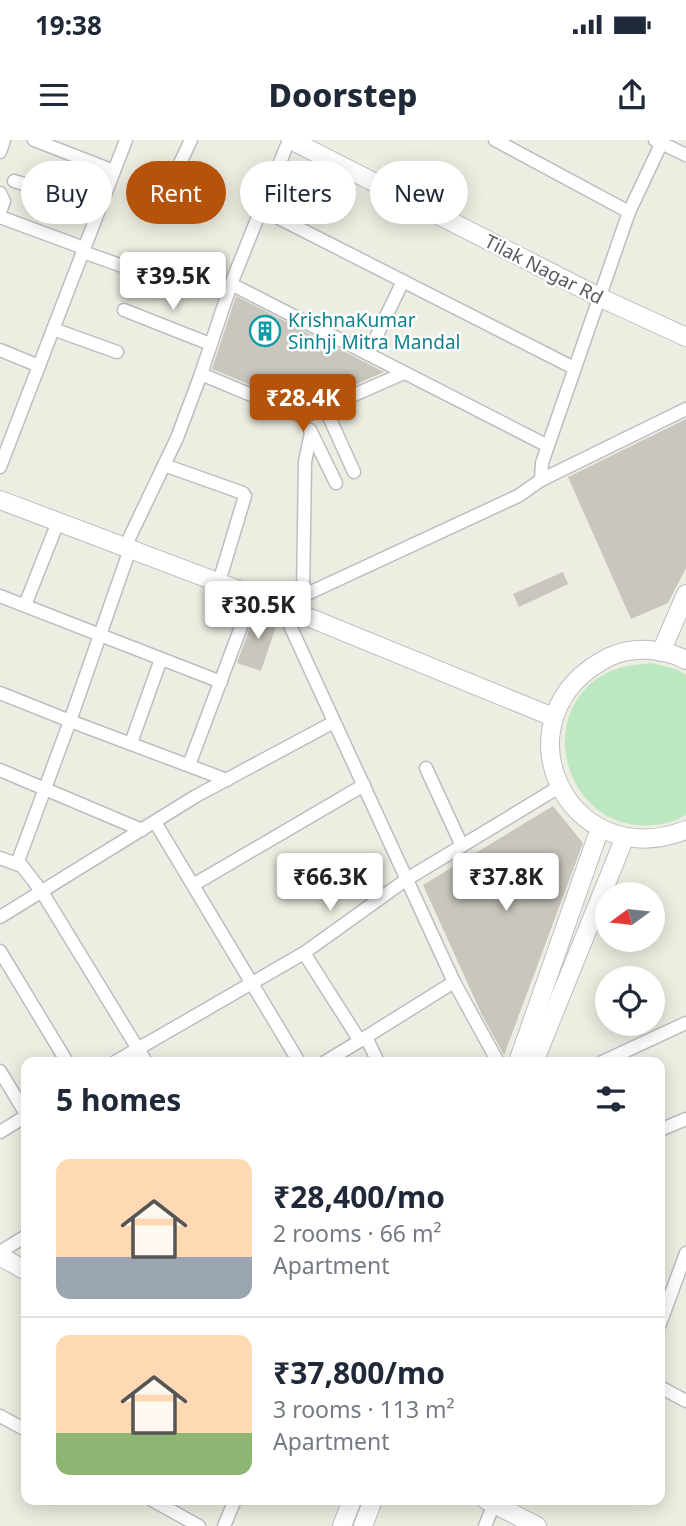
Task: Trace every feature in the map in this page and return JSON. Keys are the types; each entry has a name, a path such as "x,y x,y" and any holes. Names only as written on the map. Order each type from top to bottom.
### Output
{"main road":[{"name":"Tilak Nagar Rd","path":"290,140 601,298 686,337"},
{"path":"0,500 253,595 553,717"},
{"path":"662,652 686,594"},
{"path":"686,659 646,649 616,654 588,668 567,690 553,717 550,741 551,765 559,787 578,813 600,828 635,840 665,838 686,830"},
{"path":"520,1057 600,828"},
{"path":"536,1057 625,837"},
{"path":"0,1254 21,1268"},
{"path":"342,1526 350,1505"},
{"path":"363,1526 371,1505"},
{"path":"496,1505 537,1526"}],"street":[{"path":"0,152 4,140"},
{"path":"112,176 125,140"},
{"path":"181,161 191,140"},
{"path":"281,161 290,140"},
{"path":"495,140 629,212"},
{"path":"39,141 114,171"},
{"path":"541,480 542,463 629,212 659,141 686,155"},
{"path":"14,181 21,183"},
{"path":"0,193 4,201 0,215 145,274"},
{"path":"0,467 94,224"},
{"path":"18,864 100,636 128,548 201,374 231,284 255,224"},
{"path":"291,224 575,368"},
{"path":"368,354 403,281"},
{"path":"231,284 548,446"},
{"path":"124,310 210,344"},
{"path":"53,329 117,352"},
{"path":"0,350 39,366"},
{"path":"304,417 404,373"},
{"path":"201,374 304,417 336,483"},
{"path":"325,408 354,472"},
{"path":"495,1057 454,982 281,606 518,496 541,480 686,410"},
{"path":"303,595 305,462 311,433"},
{"path":"164,465 246,496 219,582"},
{"path":"25,605 58,522"},
{"path":"189,765 253,595"},
{"path":"0,596 221,682"},
{"path":"131,743 161,659"},
{"path":"0,693 227,779"},
{"path":"0,918 227,779 334,722"},
{"path":"426,768 462,846"},
{"path":"0,770 142,830"},
{"path":"193,885 364,785"},
{"path":"124,1057 304,953 407,879 559,787"},
{"path":"155,822 296,1057"},
{"path":"0,858 22,866 42,892 143,1057"},
{"path":"0,951 64,1057"},
{"path":"304,953 375,1057"},
{"path":"333,1057 454,982"},
{"path":"613,1057 686,1023"},
{"path":"0,1072 21,1111"},
{"path":"665,1128 686,1119"},
{"path":"0,1132 21,1121"},
{"path":"0,1254 21,1239"},
{"path":"665,1311 686,1253"},
{"path":"665,1390 686,1401"},
{"path":"0,1416 21,1427"},
{"path":"161,1505 199,1526"},
{"path":"224,1526 232,1505"},
{"path":"485,1526 489,1505"}],"green space":[{"path":"652,663 686,675 686,815 674,821 648,826 610,817 590,803 576,784 567,762 565,738 570,715 581,693 607,673 632,665"}],"building":[{"name":"KrishnaKumar Sinhji Mitra Mandal","path":"236,296 384,372 304,407 212,369"},
{"path":"686,419 686,568 668,603 631,619 568,477"},
{"path":"563,572 568,584 519,607 513,594"},
{"path":"256,611 277,618 278,621 261,671 237,663"},
{"path":"553,806 583,843 504,1055 482,1015 423,885"}],"place":[{"name":"KrishnaKumar Sinhji Mitra Mandal","path":"265,331"}]}
